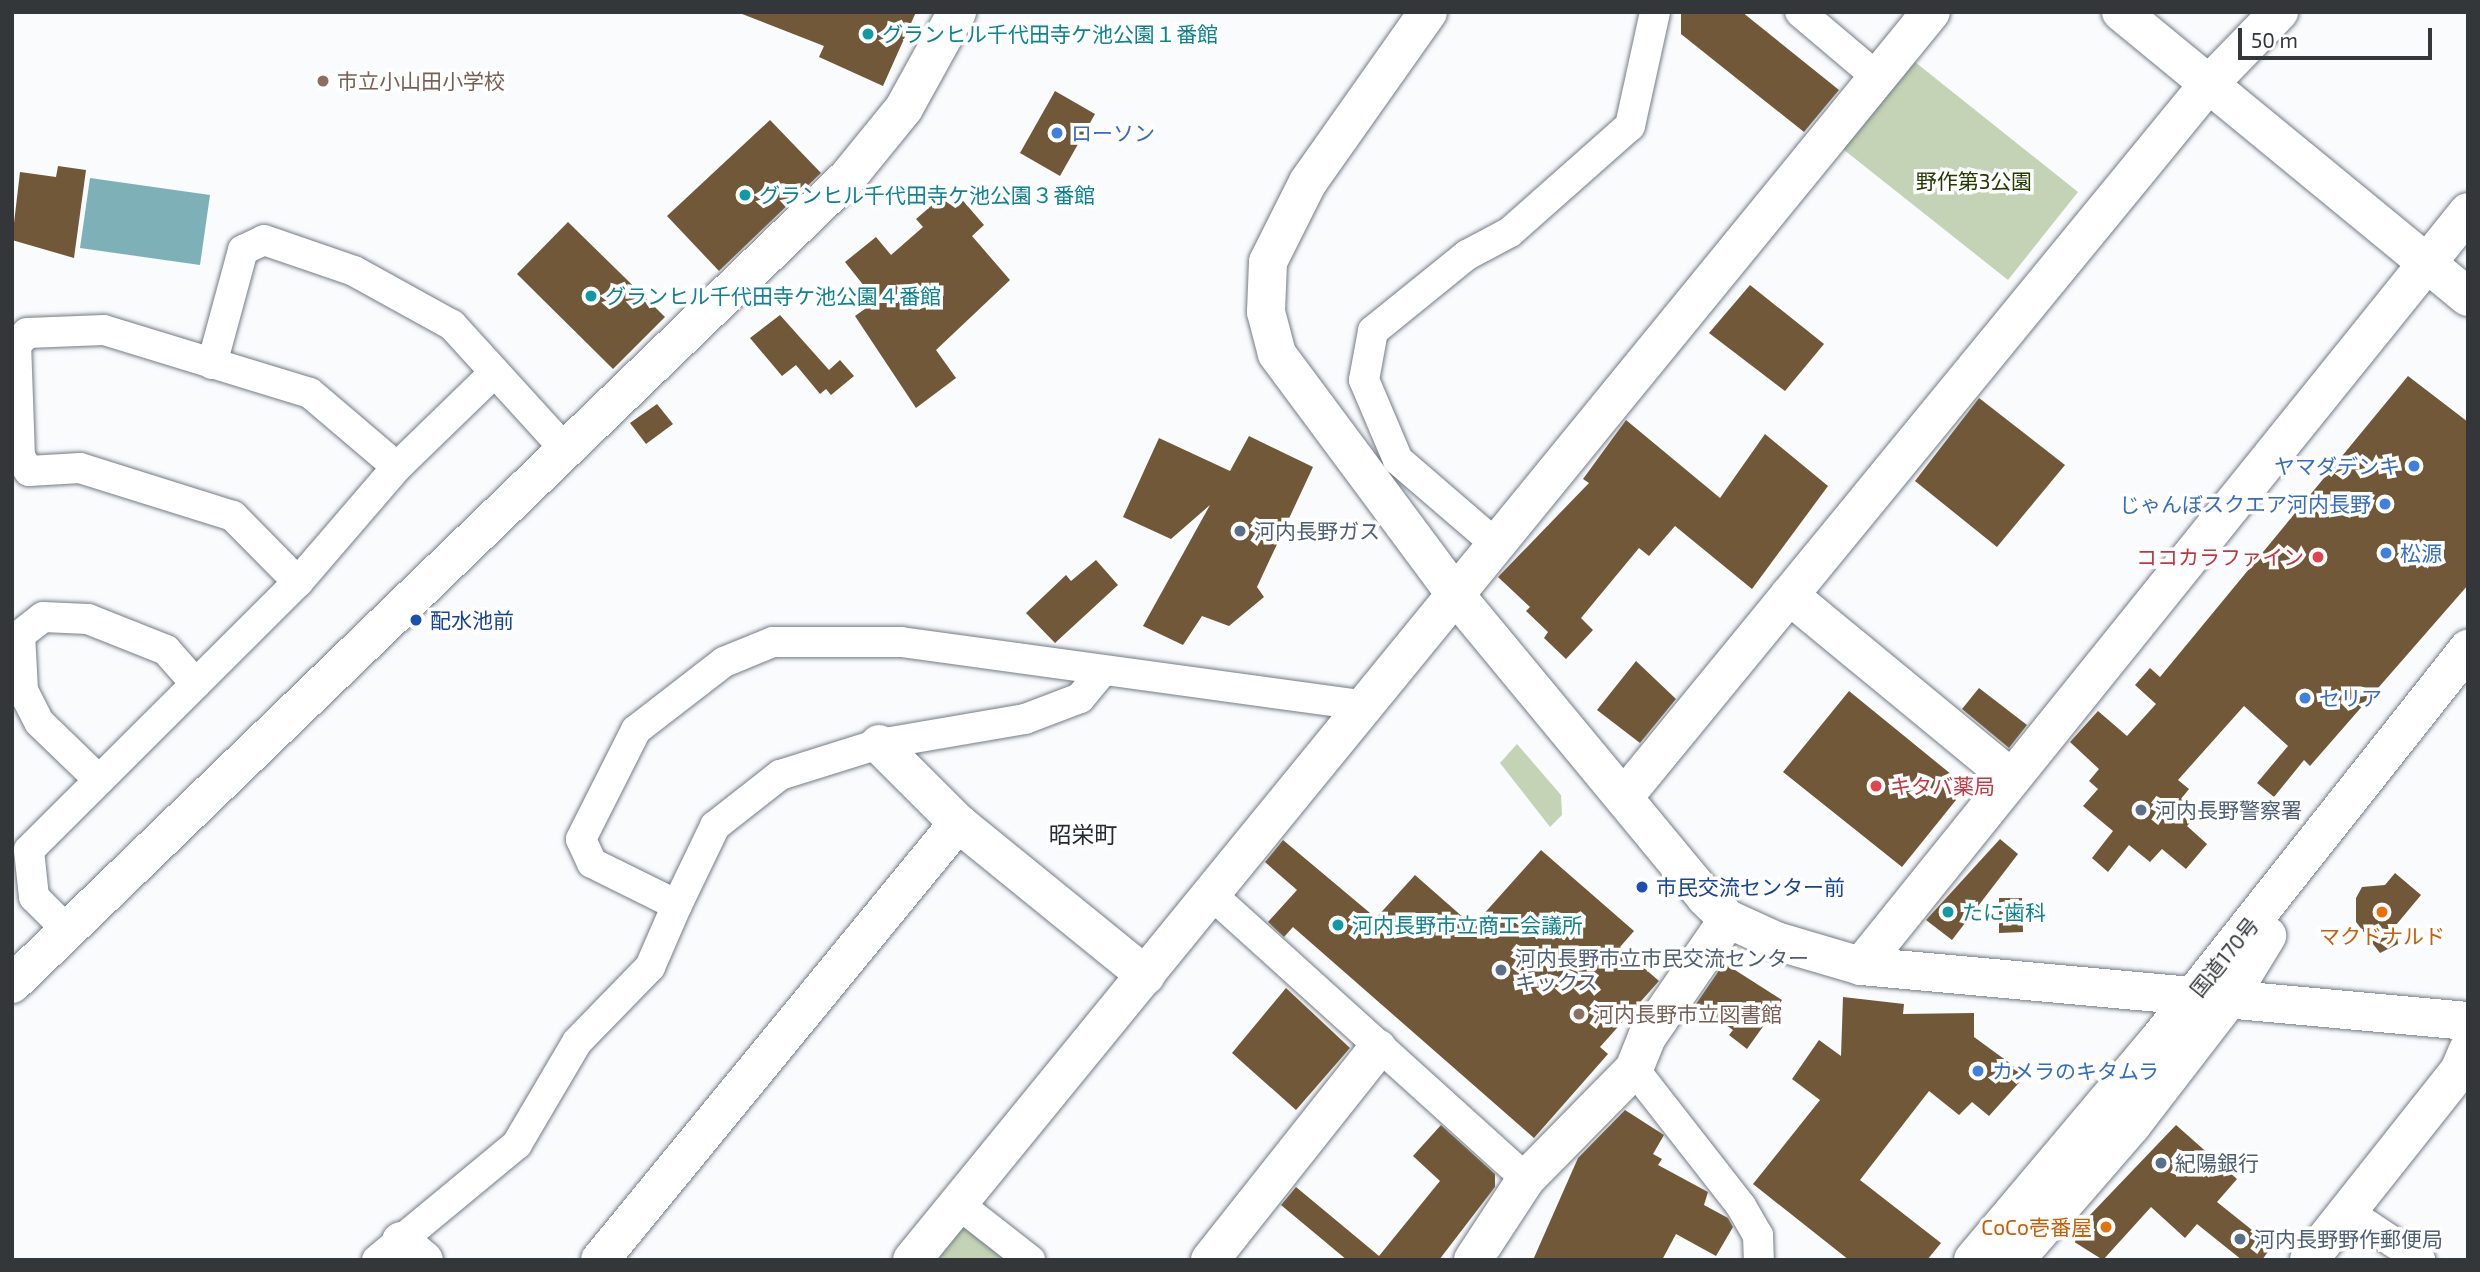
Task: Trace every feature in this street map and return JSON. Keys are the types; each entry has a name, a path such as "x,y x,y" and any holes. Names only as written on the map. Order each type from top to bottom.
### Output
{"main road":[{"path":"12,984 564,448 848,177 904,108 957,12"},
{"path":"1428,12 1308,182 1268,262 1266,312 1277,354 1458,598 1728,919 1776,941 1861,966 2208,1001 2468,1021"},
{"path":"912,1260 1213,896 1363,705 1458,598 1931,12"},
{"path":"2121,12 2206,87 2468,297"},
{"path":"1624,797 2206,87 2279,12"},
{"path":"1861,966 2468,212"},
{"path":"1789,595 2011,778"},
{"name":"国道170号","path":"2015,1260 2132,1125 2208,1001 2468,649"},
{"name":"国道170号","path":"1973,1260 2208,1001 2316,868 2468,691"},
{"path":"879,744 958,823 1146,976"},
{"path":"600,1260 958,823"},
{"path":"1473,1260 1526,1179 1634,1069 1647,1037 1728,919"},
{"path":"1210,1260 1378,1048"},
{"path":"2309,1260 2459,1072 2468,1051"}],"street":[{"path":"1498,546 1398,460 1364,380 1373,331 1467,255 1510,232 1630,126 1655,12"},
{"path":"1800,12 1878,78"},
{"path":"212,364 243,250 264,240 354,271 452,325 493,374 564,448"},
{"path":"298,582 233,516 80,468 29,471 20,457 16,345 27,333 104,330 310,393 397,467"},
{"path":"66,929 22,883 29,850 298,582 397,467 493,374"},
{"path":"99,780 39,722 23,690 20,635 43,617 88,619 166,650 196,684"},
{"path":"677,905 592,863 581,839 636,730 724,662 773,642 901,642 1102,672 1363,705"},
{"path":"400,1254 517,1144 577,1042 650,967 715,826 746,798 780,775 879,744 1025,719 1080,698 1102,672"},
{"path":"1213,896 1526,1179"},
{"path":"1634,1069 1741,1206 1758,1235 1759,1260"},
{"path":"957,1203 1030,1260"},
{"path":"2348,1212 2420,1260"}],"green space":[{"name":"野作第3公園","path":"1905,54 2078,192 2008,280 1834,142"},
{"path":"1517,744 1561,795 1562,815 1550,827 1500,763"},
{"path":"959,1221 1006,1260 929,1260"}],"water":[{"path":"90,178 210,195 200,265 80,248"}],"building":[{"name":"グランヒル千代田寺ケ池公園１番館","path":"737,12 916,12 883,86 819,57 824,46"},
{"path":"1681,12 1742,12 1839,90 1804,132 1681,34"},
{"name":"ローソン","path":"1055,91 1095,114 1060,176 1020,153"},
{"name":"グランヒル千代田寺ケ池公園３番館","path":"770,120 821,173 719,271 667,216"},
{"path":"58,166 86,170 74,258 12,240 20,172 56,177"},
{"path":"952,188 984,225 972,236 1010,280 936,350 956,378 916,408 855,316 876,301 845,262 876,237 891,255 923,227 916,219"},
{"name":"グランヒル千代田寺ケ池公園４番館","path":"568,222 665,317 613,369 517,274"},
{"path":"1750,285 1824,344 1785,391 1709,333"},
{"path":"780,315 829,370 840,360 854,376 831,395 826,389 820,394 796,365 782,376 750,338"},
{"name":"じゃんぼスクエア河内長野","path":"2408,376 2468,422 2468,585 2310,766 2304,760 2274,797 2257,783 2288,746 2244,706 2178,780 2189,789 2181,799 2198,814 2187,826 2207,844 2186,869 2162,849 2150,862 2129,845 2108,872 2092,858 2113,831 2083,806 2098,789 2089,781 2099,769 2070,742 2098,711 2127,736 2156,704 2135,685 2150,668 2160,677"},
{"path":"1979,398 2065,465 1997,547 1915,481"},
{"path":"657,404 673,424 646,444 630,423"},
{"path":"1626,420 1720,498 1765,434 1828,486 1752,589 1675,526 1649,556 1639,548 1581,618 1593,630 1566,659 1544,638 1548,632 1526,611 1530,607 1498,577 1589,483 1583,479"},
{"name":"河内長野ガス","path":"1249,436 1313,467 1257,587 1264,597 1229,626 1202,616 1183,645 1143,626 1210,505 1171,539 1123,517 1159,438 1230,471"},
{"path":"1096,560 1118,585 1055,643 1026,613 1066,575 1071,581"},
{"path":"1636,661 1676,699 1640,743 1597,710"},
{"path":"1979,688 2027,725 2009,748 1962,709"},
{"name":"キタバ薬局","path":"1849,691 1957,779 1946,792 1956,800 1902,867 1783,772"},
{"path":"2000,839 2018,854 1952,940 1926,920"},
{"path":"1283,840 1376,918 1415,875 1473,926 1541,850 1634,931 1620,947 1659,981 1600,1047 1608,1054 1534,1138 1293,927 1284,937 1268,922 1297,890 1265,862"},
{"name":"マクドナルド","path":"2395,873 2421,895 2396,925 2398,944 2380,953 2356,922 2356,898 2362,887 2385,885"},
{"path":"1999,898 2022,898 2023,932 1999,933"},
{"path":"1724,963 1782,1000 1747,1049 1729,1035 1733,1030 1696,1004"},
{"path":"1286,988 1350,1048 1296,1110 1232,1053"},
{"path":"1843,997 1904,1004 1903,1014 1974,1013 1974,1037 2026,1075 1989,1116 1972,1102 1959,1115 1929,1091 1860,1180 1941,1243 1927,1260 1849,1260 1753,1184 1820,1100 1792,1079 1819,1040 1841,1056"},
{"path":"1625,1110 1664,1135 1653,1154 1662,1159 1658,1165 1708,1192 1704,1205 1728,1218 1733,1227 1716,1256 1676,1234 1662,1260 1533,1260 1578,1158"},
{"path":"1441,1125 1495,1174 1495,1187 1439,1260 1347,1260 1281,1205 1296,1187 1379,1256 1440,1181 1413,1156"},
{"path":"2176,1125 2237,1179 2217,1202 2272,1246 2262,1260 2242,1260 2197,1224 2185,1238 2151,1207 2103,1260 2068,1238"}],"place":[{"name":"グランヒル千代田寺ケ池公園１番館","path":"868,34"},
{"name":"市立小山田小学校","path":"323,81"},
{"name":"ローソン","path":"1057,133"},
{"name":"グランヒル千代田寺ケ池公園３番館","path":"745,195"},
{"name":"グランヒル千代田寺ケ池公園４番館","path":"591,296"},
{"name":"ヤマダデンキ","path":"2414,466"},
{"name":"じゃんぼスクエア河内長野","path":"2385,504"},
{"name":"河内長野ガス","path":"1240,531"},
{"name":"松源","path":"2386,553"},
{"name":"ココカラファイン","path":"2318,557"},
{"name":"配水池前","path":"416,620"},
{"name":"セリア","path":"2305,698"},
{"name":"キタバ薬局","path":"1876,786"},
{"name":"河内長野警察署","path":"2141,810"},
{"name":"市民交流センター前","path":"1642,887"},
{"name":"たに歯科","path":"1948,912"},
{"name":"マクドナルド","path":"2382,912"},
{"name":"河内長野市立商工会議所","path":"1338,925"},
{"name":"河内長野市立市民交流センター キックス","path":"1501,970"},
{"name":"河内長野市立図書館","path":"1579,1014"},
{"name":"カメラのキタムラ","path":"1978,1071"},
{"name":"紀陽銀行","path":"2161,1163"},
{"name":"CoCo壱番屋","path":"2106,1227"},
{"name":"河内長野野作郵便局","path":"2240,1239"}],"district":[{"name":"昭栄町","path":"1083,834"}]}
